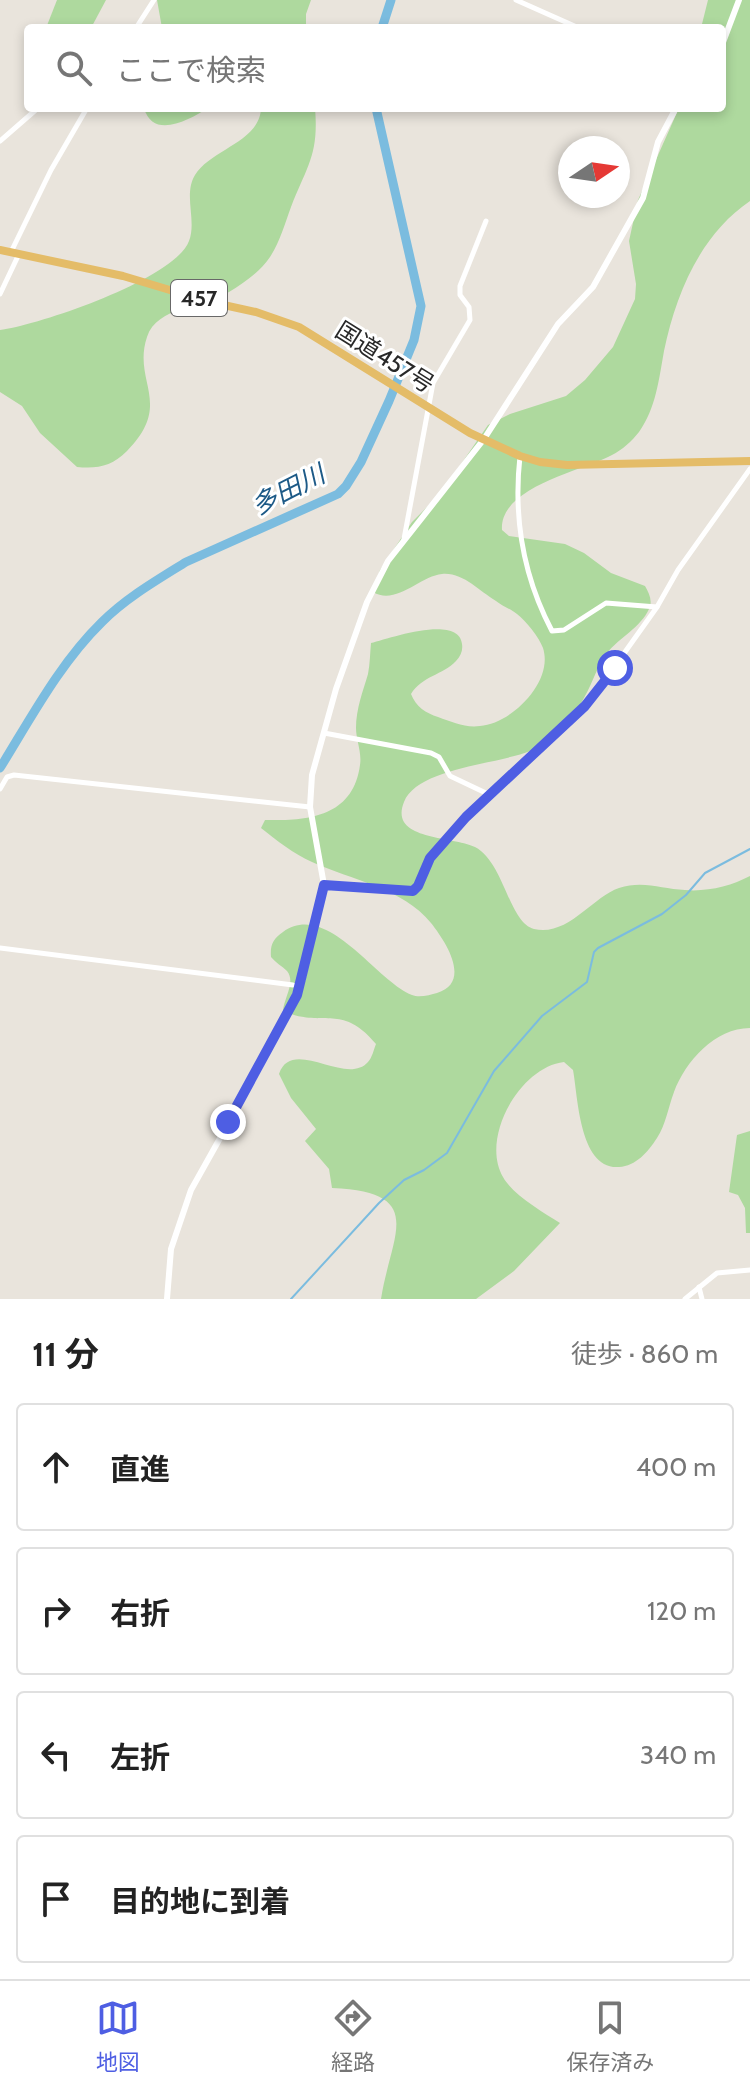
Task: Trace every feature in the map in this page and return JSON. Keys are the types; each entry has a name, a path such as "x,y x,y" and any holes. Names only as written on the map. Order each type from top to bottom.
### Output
{"highway":[{"name":"国道457号","path":"0,250 123,276 285,322 328,343 428,408 520,456 567,465 750,461"}],"street":[{"path":"139,24 154,0"},
{"path":"516,0 570,24"},
{"path":"726,34 739,0"},
{"path":"0,141 33,112"},
{"path":"0,294 51,170 85,112"},
{"path":"167,1299 171,1249 191,1190 297,995 324,885 310,807 312,775 336,689 367,602 382,570 484,439 558,324 602,273 643,198 658,142 674,112"},
{"path":"404,542 433,383 470,320 469,307 460,295 460,286 486,221"},
{"path":"520,456 520,545 531,583 552,631 564,630 606,603 657,607"},
{"path":"324,885 413,891 430,858 488,794 585,706 615,668 678,570 750,469"},
{"path":"324,733 431,753 439,757 450,776 488,794"},
{"path":"0,789 9,775 14,775 310,807"},
{"path":"0,948 293,985"},
{"path":"685,1299 717,1273 750,1270"},
{"path":"699,1287 702,1299"}],"green space":[{"path":"57,0 106,0 93,24 48,24"},
{"path":"157,0 311,0 306,24 161,24"},
{"path":"708,0 750,0 750,201 717,231 683,287 669,330 653,403 639,432 612,455 545,482 514,502 505,515 502,530 509,536 565,544 584,553 611,573 645,586 650,606 641,621 607,653 580,705 554,735 530,751 441,774 425,782 412,791 404,802 402,815 406,824 414,830 475,847 485,855 518,916 534,929 546,930 569,922 619,888 644,885 702,890 750,876 750,1028 725,1034 703,1049 679,1081 657,1138 641,1157 625,1166 606,1165 588,1144 579,1113 573,1070 564,1062 548,1067 533,1077 519,1090 508,1107 497,1143 497,1161 503,1177 514,1190 560,1223 514,1271 476,1299 381,1299 395,1236 396,1221 392,1208 382,1198 362,1191 332,1188 329,1169 305,1141 316,1129 291,1098 279,1074 286,1064 295,1060 358,1068 369,1060 376,1044 364,1031 342,1020 310,1018 283,1011 290,980 287,971 271,957 272,946 283,932 300,925 317,926 350,946 398,987 418,996 447,988 453,980 453,961 431,923 406,901 305,859 261,828 265,820 297,819 326,812 348,796 356,782 360,765 356,721 368,674 371,643 422,630 449,630 458,635 462,646 458,659 421,683 411,694 426,711 459,724 480,726 504,718 536,687 545,661 543,648 535,634 517,614 464,579 442,574 399,593 382,595 373,592 380,570 412,522 441,493 488,425 510,414 566,396 585,380 613,347 635,299 636,284 629,241 638,200 677,112 726,112 726,24 702,24"},
{"path":"146,112 201,112 172,124 155,123"},
{"path":"260,112 315,112 315,138 310,160 277,245 261,268 240,285 218,297 170,313 152,327 144,353 150,406 141,434 127,451 110,463 98,467 77,467 40,433 22,406 0,392 0,330 44,319 104,298 133,285 178,256 191,233 190,191 195,175 212,158 244,137 259,120"},
{"path":"750,1131 750,1233 746,1233 745,1208 738,1195 729,1192 737,1135"}],"waterway":[{"name":"多田川","path":"383,24 391,0"},
{"name":"多田川","path":"0,768 59,673 111,613 186,562 338,494 361,462 414,340 421,306 377,112"},
{"path":"291,1299 379,1203 404,1180 447,1153 494,1071 542,1016 587,982 594,952 598,948 662,914 686,895 705,873 750,849"}],"route":[{"path":"228,1122 297,995 324,885 413,891 430,858 466,817 585,706 615,668"}]}
